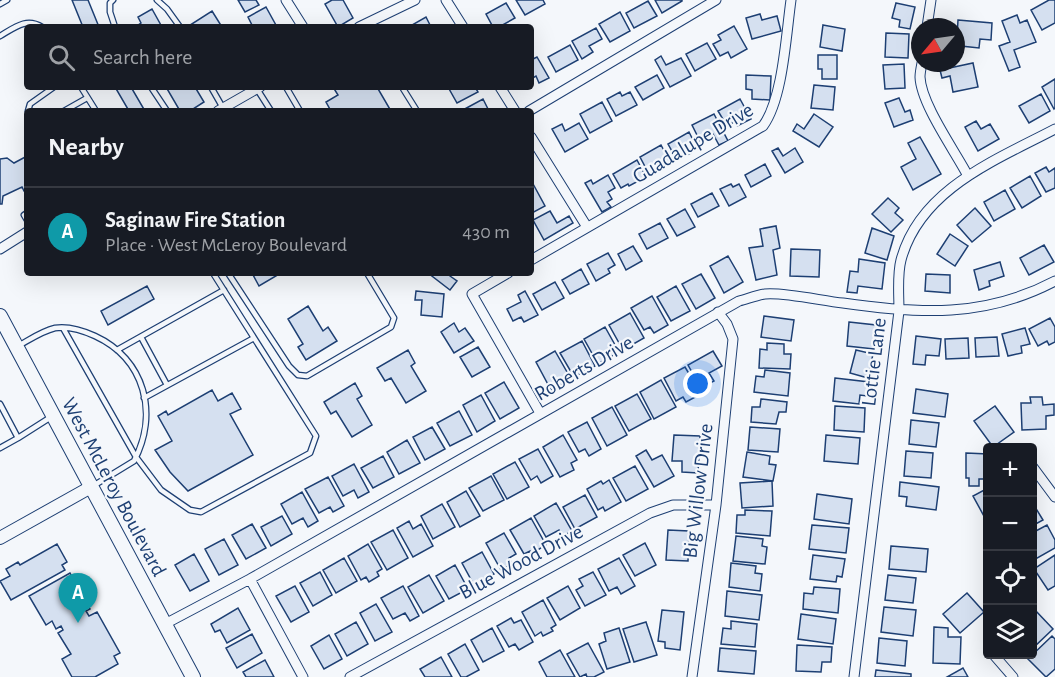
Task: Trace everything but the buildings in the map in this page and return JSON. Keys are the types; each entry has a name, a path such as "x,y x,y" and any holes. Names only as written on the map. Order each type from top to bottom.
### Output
{"main road":[{"name":"West McLeroy Boulevard","path":"0,316 11,341 193,677"}],"street":[{"path":"286,0 301,24"},
{"path":"365,24 415,0"},
{"path":"446,0 461,24"},
{"path":"534,108 716,0"},
{"name":"Guadalupe Drive","path":"534,258 763,126 770,117 777,100 791,0"},
{"path":"928,18 931,0"},
{"path":"921,72 920,77 929,106 969,176"},
{"path":"223,108 255,90"},
{"path":"502,90 513,108"},
{"name":"Lottie Lane","path":"854,677 898,311 900,262 909,236 922,216 940,197 969,176 1055,129"},
{"path":"534,141 587,227"},
{"path":"0,249 24,234"},
{"path":"503,276 472,294 540,413"},
{"name":"Roberts Drive","path":"165,624 250,579 739,301 765,294 898,311 929,311 988,306 1015,299 1055,280"},
{"name":"Big Willow Drive","path":"692,677 716,505 733,339 727,324 718,312"},
{"path":"1037,473 1055,497"},
{"path":"0,538 91,487"},
{"name":"Blue Wood Drive","path":"350,677 650,513 673,505 716,505"},
{"path":"250,579 303,677"},
{"path":"997,659 1013,677"}],"lane":[{"path":"0,4 7,0"},
{"path":"113,0 110,3 110,12 115,24"},
{"path":"157,0 178,24"},
{"path":"0,36 24,22 37,24"},
{"path":"29,108 30,104 50,90"},
{"path":"83,90 94,108"},
{"path":"154,90 165,108"},
{"path":"212,90 219,108"},
{"path":"259,90 269,108"},
{"path":"288,90 298,108"},
{"path":"404,90 415,108"},
{"path":"69,108 87,98"},
{"path":"63,328 136,457 161,490 190,510 201,512 310,453 316,436 215,276"},
{"path":"230,276 289,366 298,375 307,376 391,327 394,318 369,276"},
{"path":"117,350 224,290"},
{"path":"11,341 36,336 57,328 83,331 108,342 117,350 128,360 141,383 147,410 145,437 136,457 134,461 91,487"},
{"path":"141,337 167,385"},
{"path":"144,398 254,338"},
{"path":"0,404 2,414 18,438"},
{"path":"0,448 52,417"}],"place":[{"name":"Saginaw Fire Station","path":"78,623"}]}
